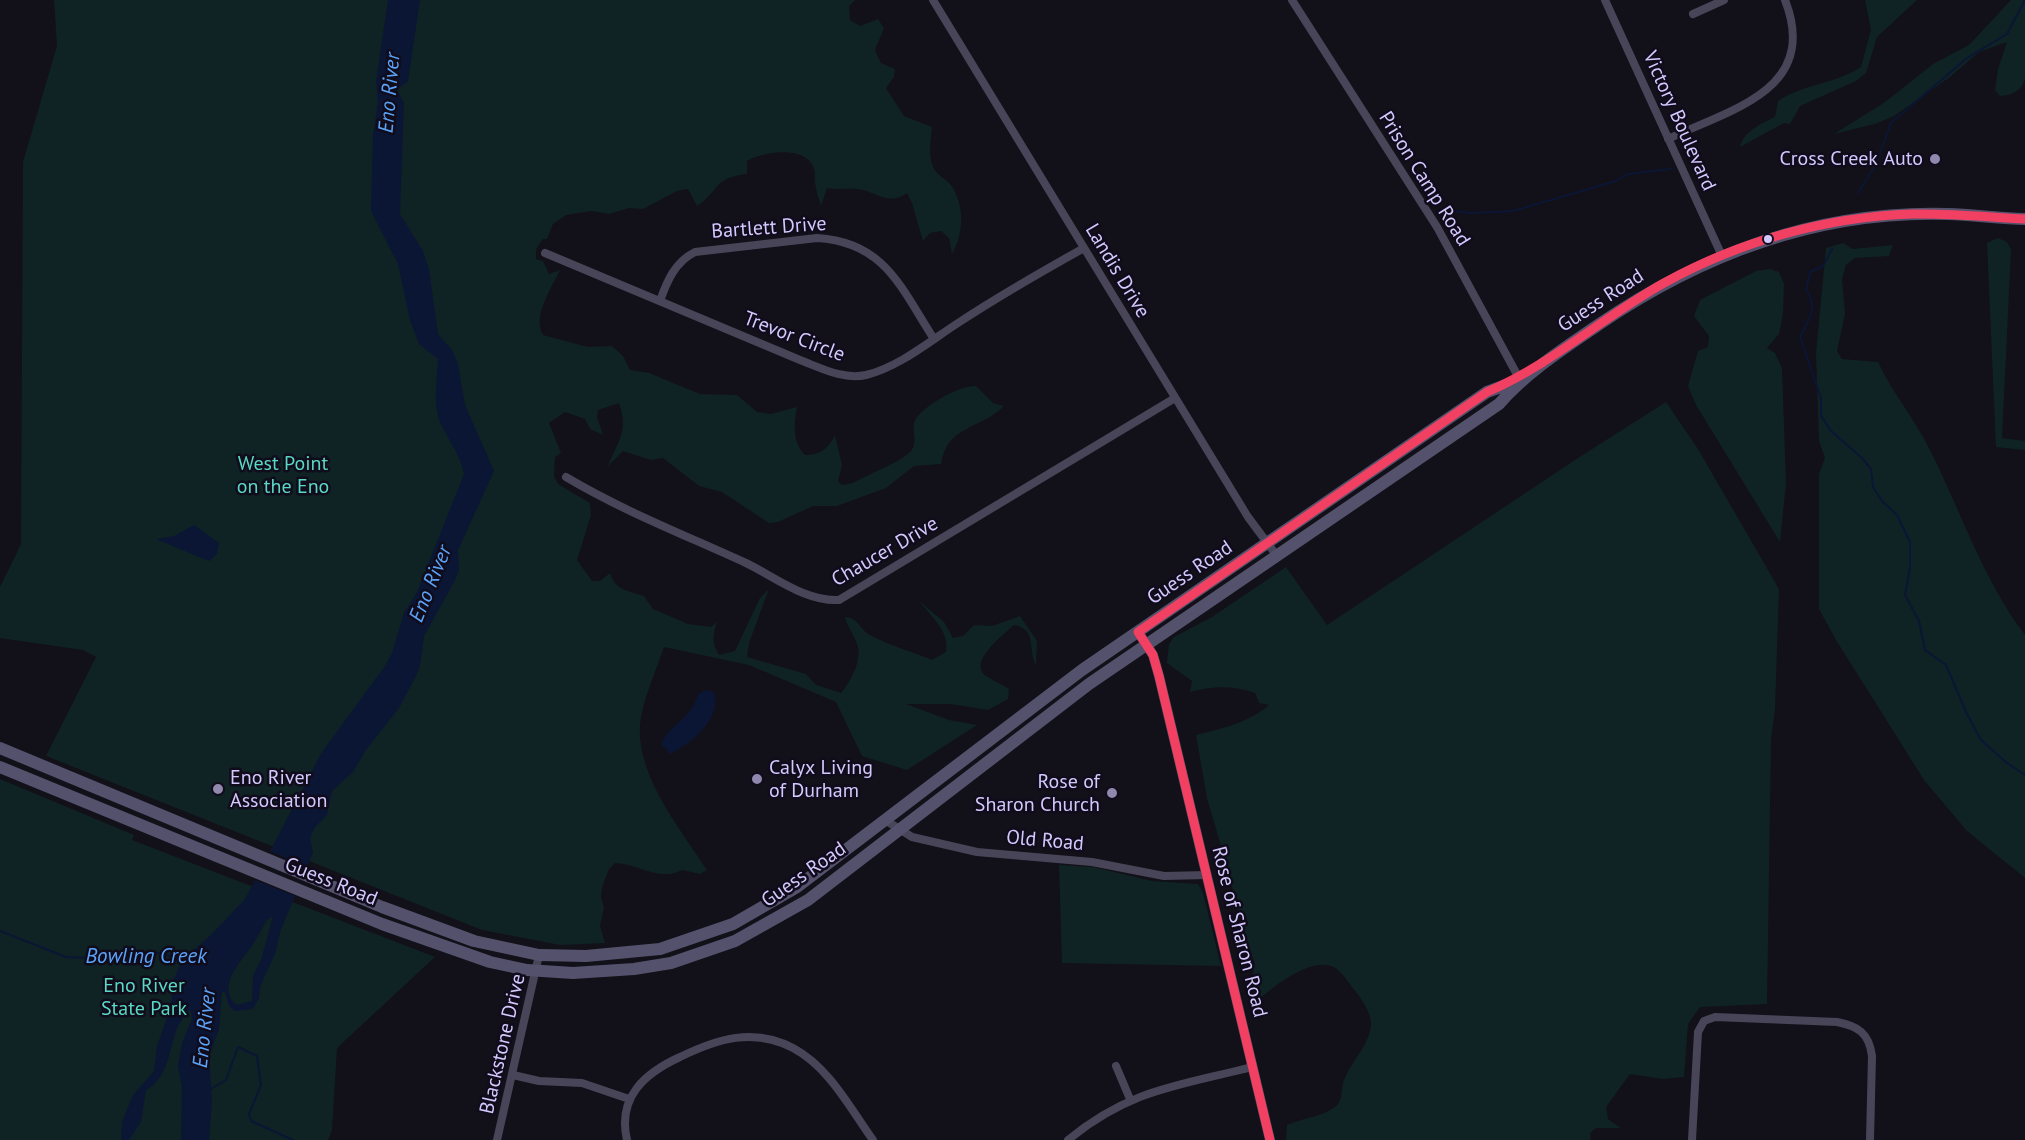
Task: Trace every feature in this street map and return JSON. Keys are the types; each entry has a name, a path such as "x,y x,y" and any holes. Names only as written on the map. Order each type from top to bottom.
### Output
{"main road":[{"name":"Guess Road","path":"0,748 432,927 495,947 539,955 586,956 660,949 733,924 797,887 1077,674 1487,392 1520,380 1656,288 1722,256 1780,235 1847,221 1940,214 2025,219"},
{"name":"Guess Road","path":"0,767 322,899 490,962 573,973 634,969 671,963 735,941 808,900 1036,723 1146,644 1499,404 1520,380"}],"street":[{"name":"Landis Drive","path":"933,0 1175,398 1266,544 1277,556"},
{"name":"Prison Camp Road","path":"1292,0 1437,227 1520,380"},
{"name":"Victory Boulevard","path":"1605,0 1722,256"},
{"path":"1693,14 1724,0"},
{"path":"1668,139 1766,93 1783,74 1791,54 1794,36 1785,0"},
{"name":"Bartlett Drive","path":"660,301 674,270 686,256 695,252 811,238 830,238 858,246 887,267 934,339"},
{"name":"Trevor Circle","path":"545,253 840,375 871,373 907,356 1006,292 1084,248"},
{"name":"Chaucer Drive","path":"566,477 601,498 747,564 799,591 821,599 839,600 1175,398"},
{"name":"Rose of Sharon Road","path":"1138,632 1156,666 1270,1140"},
{"name":"Old Road","path":"885,820 912,837 977,852 1092,862 1164,876 1207,875"},
{"name":"Blackstone Drive","path":"497,1140 539,955"},
{"path":"1692,1140 1698,1032 1704,1021 1715,1017 1837,1022 1857,1027 1867,1037 1872,1056 1870,1140"},
{"path":"627,1140 624,1123 629,1099 648,1074 698,1048 728,1038 767,1039 792,1047 814,1062 873,1140"},
{"path":"1116,1066 1130,1099"},
{"path":"1068,1140 1095,1118 1130,1099 1155,1090 1252,1067"},
{"path":"513,1075 539,1081 582,1083 629,1099"}],"green space":[{"name":"West Point on the Eno","path":"54,0 855,0 849,6 850,20 860,26 878,19 884,28 875,50 881,63 895,69 894,77 886,88 904,116 932,127 930,152 932,165 953,188 961,213 960,230 952,254 949,238 941,231 930,233 923,241 907,193 894,199 864,190 827,188 821,206 815,186 815,171 810,161 793,153 773,153 747,161 747,174 722,182 697,206 688,189 677,191 643,209 629,208 609,214 592,211 566,215 553,224 547,239 543,239 536,249 536,259 543,261 549,274 560,270 541,311 540,327 543,335 588,347 612,346 623,356 630,370 649,373 700,394 737,395 757,412 771,414 797,407 796,438 805,455 823,450 835,436 842,465 838,481 842,485 853,483 892,464 911,451 914,444 914,423 917,417 932,404 951,393 976,386 993,403 1004,406 995,414 957,435 944,451 941,464 914,466 886,488 837,506 813,506 778,522 769,523 722,492 699,486 663,458 651,460 623,451 608,466 623,429 619,403 598,410 597,417 603,435 590,429 585,419 565,412 549,423 561,453 555,457 554,476 558,484 590,503 591,515 577,560 592,581 600,581 610,573 619,587 644,596 653,609 688,624 711,627 717,622 714,638 719,655 735,651 760,598 769,589 749,643 747,657 806,674 816,685 841,693 852,676 858,656 857,644 845,617 856,621 867,633 878,639 932,660 946,652 942,631 919,601 944,622 953,638 963,636 974,625 992,626 1020,616 1037,641 1036,665 1029,635 1021,627 1014,625 988,650 981,665 982,671 988,677 1009,689 1008,699 988,710 951,704 906,704 949,720 977,725 907,770 862,756 836,702 749,665 664,647 642,712 640,733 643,754 649,775 659,796 707,870 700,874 682,870 665,874 615,863 609,869 602,887 601,897 604,907 600,926 605,943 560,945 482,930 46,756 96,657 83,650 0,638 0,587 21,544 23,162 57,46"},
{"path":"1865,0 1917,0 1877,37 1866,73 1856,81 1800,106 1790,124 1784,123 1740,147 1749,132 1775,117 1778,101 1861,67 1871,30"},
{"path":"2011,0 2025,0 2025,79 2018,90 2012,94 2000,96 1995,90 1998,69 2007,42 1979,52 1950,77 1894,116 1875,124 1834,134 1885,102 1933,64 1969,45"},
{"path":"1998,238 2007,242 2011,250 2002,438 2025,441 2025,450 1996,447 1987,243"},
{"path":"1843,243 1853,249 1893,245 1889,256 1855,258 1846,265 1842,279 1845,314 1837,351 1842,359 1878,362 1923,437 1996,591 2025,635 2025,878 1967,831 1924,780 1819,609 1819,474 1825,458 1819,441 1816,353 1826,248"},
{"path":"1770,269 1779,272 1784,284 1783,313 1779,334 1767,348 1775,353 1782,368 1786,483 1780,542 1696,405 1688,386 1698,351 1708,347 1709,336 1694,316 1700,300 1756,271"},
{"path":"1666,402 1698,449 1779,589 1775,709 1771,739 1767,1004 1700,1007 1688,1024 1684,1077 1663,1079 1630,1074 1606,1107 1608,1119 1621,1128 1596,1128 1590,1133 1591,1140 1286,1140 1287,1125 1324,1113 1338,1104 1348,1071 1370,1032 1370,1017 1361,999 1345,978 1329,965 1306,968 1294,974 1254,1004 1250,987 1255,964 1242,928 1235,894 1223,866 1224,856 1207,798 1196,735 1244,721 1269,705 1259,703 1255,693 1239,689 1206,688 1190,692 1192,681 1167,663 1169,644 1174,637 1212,617 1286,567 1327,625"},
{"name":"Eno River State Park","path":"0,779 134,835 132,840 435,957 337,1048 332,1130 328,1140 0,1140"},
{"path":"1059,865 1093,867 1152,881 1198,884 1203,893 1221,966 1062,963"}],"water":[{"name":"Eno River","path":"388,0 420,0 408,81 397,90 404,103 400,214 423,251 429,269 438,334 452,350 458,364 465,405 494,471 458,550 459,570 454,582 424,636 420,666 415,678 399,708 366,750 353,772 332,791 327,815 315,827 310,838 313,853 280,932 276,951 260,987 259,998 253,1009 235,1011 229,1006 225,992 222,992 219,1029 209,1056 212,1100 209,1140 181,1140 182,1088 178,1066 182,1043 192,1019 191,1011 188,1010 177,1028 163,1072 159,1079 146,1090 141,1122 129,1140 121,1140 122,1122 133,1095 154,1071 157,1046 171,1007 173,981 182,960 212,934 245,899 322,752 385,666 392,653 404,613 417,592 464,474 460,460 439,419 436,393 438,359 419,344 410,320 398,264 371,211 373,135 378,103 376,81","holes":["273,916 261,960 253,976 252,1001 237,1005 231,999 229,991 231,976 267,920"]},
{"path":"194,525 219,543 217,554 209,561 156,539 174,536"},
{"path":"706,690 715,693 713,713 709,722 696,737 671,754 661,744 670,731 691,710 698,694"}],"pier":[{"path":"267,850 310,868 298,897 252,879"}],"waterway":[{"path":"1858,193 1876,164 1891,123 1967,58 2007,34 2025,0"},
{"path":"1441,210 1472,213 1513,211 1616,181 1628,174 1671,169"},
{"path":"1832,249 1823,266 1810,272 1806,290 1812,303 1812,309 1800,337 1821,398 1821,416 1831,431 1871,469 1873,487 1882,501 1897,515 1910,542 1910,568 1905,595 1919,621 1925,650 1946,665 1981,740 2007,763 2025,775"},
{"name":"Bowling Creek","path":"0,931 66,957 115,959 159,953 185,960"},
{"path":"209,1090 226,1080 238,1047 257,1056 261,1085 249,1114 251,1121 293,1140"}],"transit line":[{"path":"1270,1140 1159,676 1153,655 1138,632 1487,392 1534,368 1642,296 1693,268 1784,234 1848,220 1912,214 2025,219"}],"place":[{"name":"Cross Creek Auto","path":"1935,159"},
{"name":"Calyx Living of Durham","path":"757,779"},
{"name":"Eno River Association","path":"218,789"},
{"name":"Rose of Sharon Church","path":"1112,793"}]}
